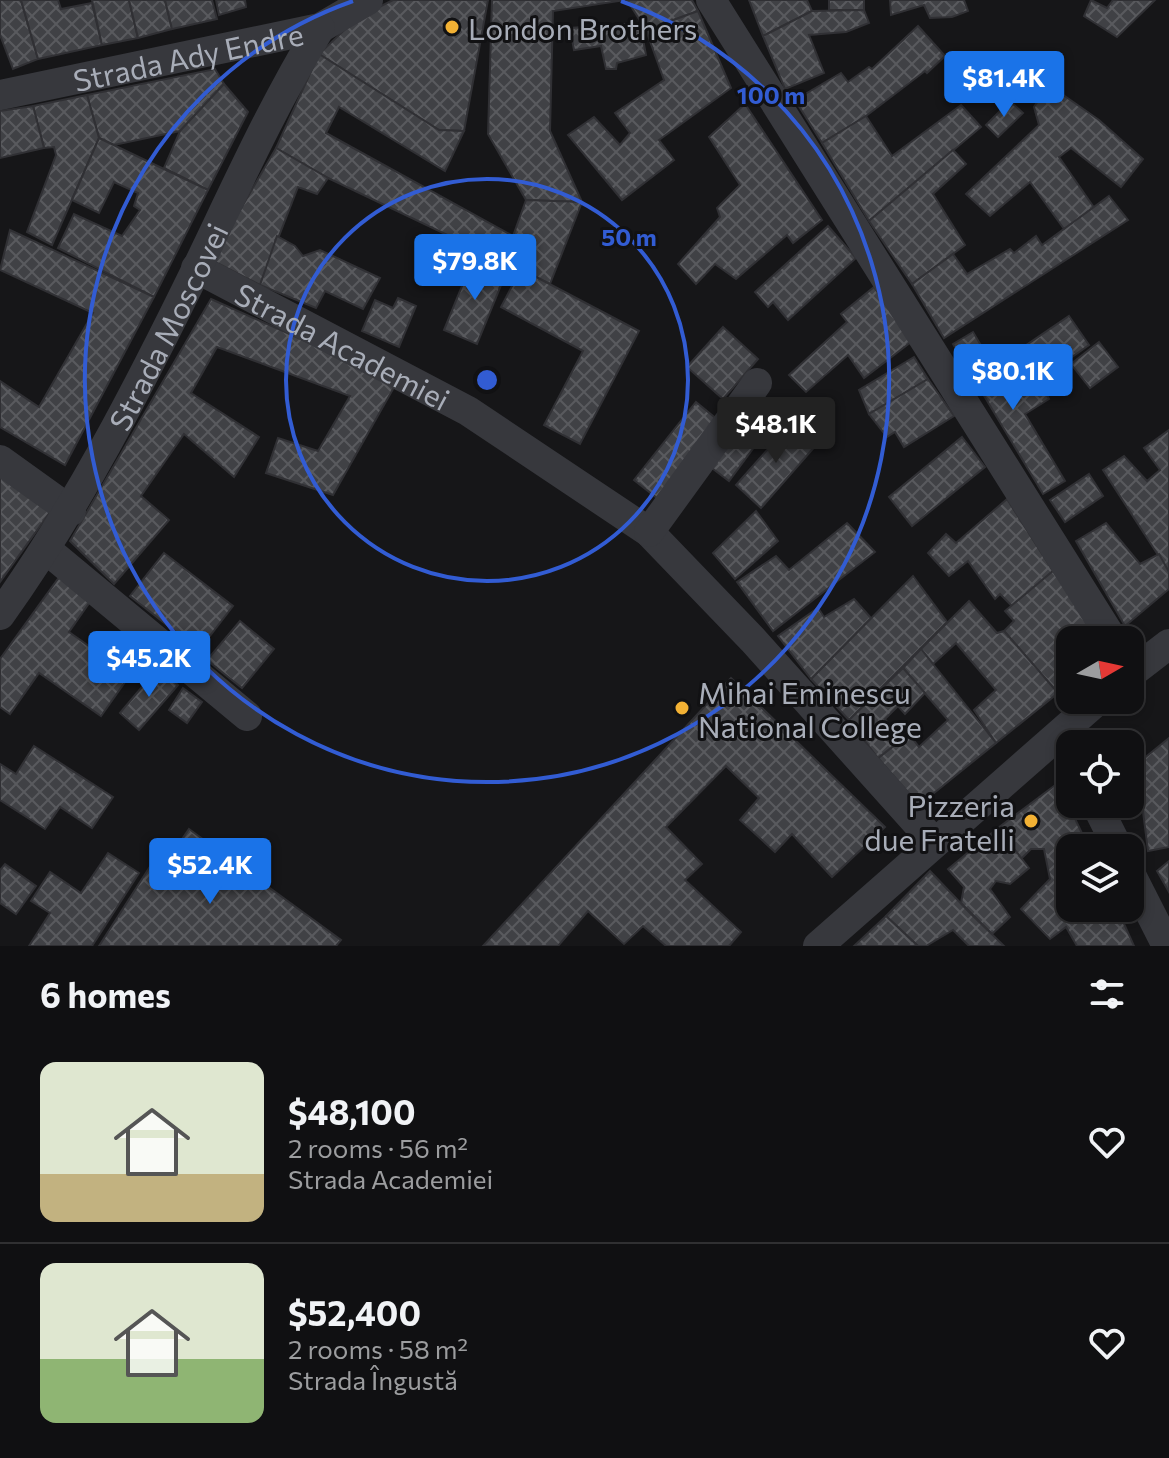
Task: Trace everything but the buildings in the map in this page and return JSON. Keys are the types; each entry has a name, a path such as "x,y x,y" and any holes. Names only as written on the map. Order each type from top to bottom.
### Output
{"street":[{"name":"Strada Ady Endre","path":"0,95 320,28 368,0"},
{"path":"711,0 1104,626"},
{"name":"Strada Moscovei","path":"0,615 71,511 196,268 267,120 320,28"},
{"name":"Strada Academiei","path":"196,268 468,411 649,532 753,640 934,842"},
{"path":"649,532 757,383"},
{"path":"0,460 71,511"},
{"path":"47,550 247,716"},
{"path":"1144,662 1169,644"},
{"path":"1075,730 1087,714"},
{"path":"818,946 934,842 1056,751"},
{"path":"1144,901 1167,946"}],"place":[{"name":"London Brothers","path":"452,27"},
{"name":"Mihai Eminescu National College","path":"682,708"},
{"name":"Pizzeria due Fratelli","path":"1031,821"}]}
